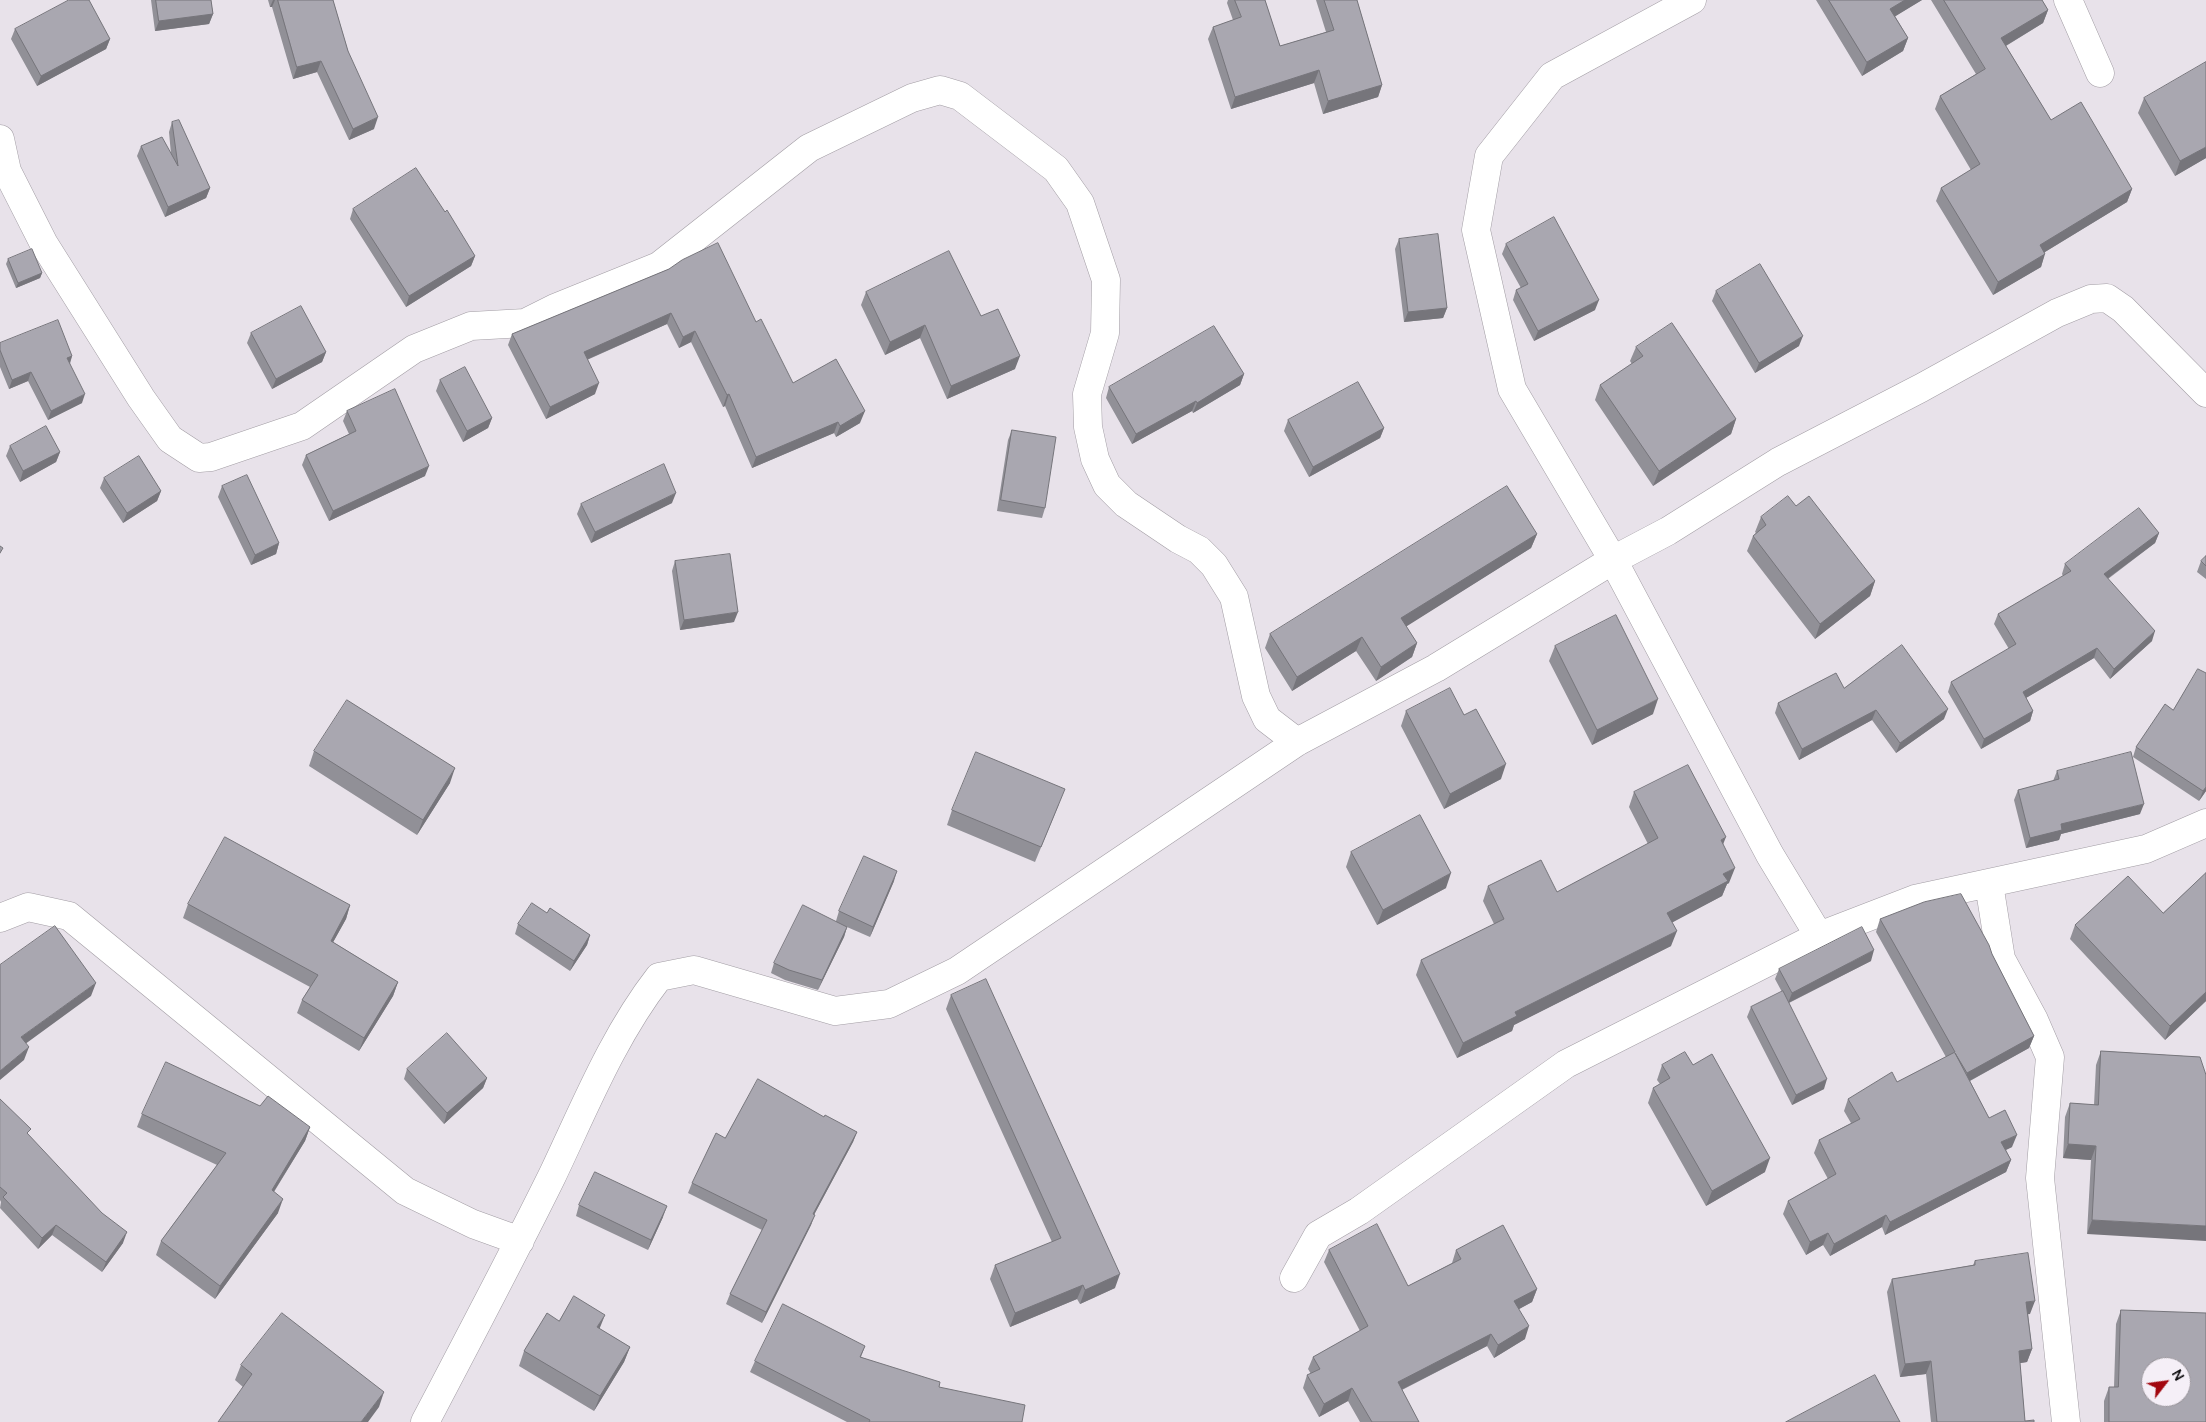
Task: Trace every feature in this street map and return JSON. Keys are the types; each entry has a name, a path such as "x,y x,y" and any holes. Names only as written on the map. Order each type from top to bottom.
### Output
{"street":[{"path":"1692,0 1552,76 1489,156 1476,230 1512,389 1613,560 1770,854 1819,936"},
{"path":"2068,0 2100,73"},
{"path":"0,139 8,171 44,244 141,398 170,439 198,458 211,457 302,426 414,349 471,326 525,323 555,308 659,266 809,148 912,98 940,90 960,96 1056,169 1080,203 1106,280 1105,333 1087,394 1088,427 1095,459 1107,485 1126,504 1178,539 1199,550 1214,565 1234,597 1256,696 1267,719 1297,742"},
{"path":"425,1422 520,1241 606,1063 640,1001 659,977 694,970 835,1010 888,1004 957,971 1297,742 1436,668 1613,560 1668,531 1778,462 1921,388 2057,313 2091,299 2107,298 2123,309 2206,393"},
{"path":"1294,1278 1318,1235 1359,1211 1566,1064 1819,936 1915,899 2146,849 2206,823"},
{"path":"1989,884 2001,959 2034,1020 2050,1057 2040,1178 2066,1422"},
{"path":"0,918 28,907 69,916 405,1191 473,1224 520,1241"}],"building":[{"path":"69,0 89,0 110,39 41,76 15,29"},
{"path":"156,0 211,0 213,14 159,21"},
{"path":"278,0 333,0 348,51 378,117 353,129 321,61 297,67"},
{"path":"1235,0 1265,0 1280,46 1334,30 1324,0 1357,0 1382,85 1328,101 1319,70 1235,97 1213,27 1241,17"},
{"path":"1829,0 1905,0 1890,9 1908,38 1867,62"},
{"path":"1944,0 2042,0 2048,10 2001,38 2051,120 2081,102 2132,189 2040,245 2045,254 1998,282 1941,188 1980,164 1940,96 1985,69"},
{"path":"2206,62 2206,147 2180,161 2144,98"},
{"path":"179,120 210,188 168,207 141,146 162,137 178,166 172,122"},
{"path":"416,168 445,212 447,210 475,256 409,296 353,209"},
{"path":"1554,217 1599,300 1538,331 1516,290 1528,284 1506,244"},
{"path":"1438,234 1447,308 1408,312 1399,239"},
{"path":"718,243 756,322 761,319 793,383 836,359 865,411 840,426 838,422 756,457 729,394 727,395 695,331 683,337 671,313 584,352 599,383 550,407 512,334 669,269 682,260"},
{"path":"32,249 42,273 18,283 8,259"},
{"path":"949,251 981,316 998,309 1020,356 951,386 925,325 890,342 866,292"},
{"path":"1760,264 1803,336 1759,363 1716,291"},
{"path":"301,306 326,352 276,379 251,333"},
{"path":"58,320 72,356 67,358 85,394 51,411 31,372 12,380 0,350 0,343"},
{"path":"1672,323 1736,419 1659,471 1600,385 1643,356 1636,347"},
{"path":"1214,326 1244,374 1197,403 1196,401 1136,434 1109,387"},
{"path":"465,367 492,418 467,431 440,380"},
{"path":"1358,382 1384,428 1313,467 1288,420"},
{"path":"395,389 429,466 333,511 306,455 356,431 347,411"},
{"path":"46,426 60,452 23,471 10,446"},
{"path":"1012,430 1056,437 1045,508 1001,500"},
{"path":"139,456 161,491 127,513 104,478"},
{"path":"664,464 676,493 595,532 581,504"},
{"path":"247,475 279,543 255,555 222,486"},
{"path":"1507,486 1537,534 1401,618 1417,643 1381,667 1362,637 1297,677 1270,634"},
{"path":"1788,496 1796,506 1809,496 1875,581 1820,624 1753,536 1766,525 1761,517"},
{"path":"2139,508 2159,533 2104,574 2155,631 2114,669 2097,648 2023,692 2033,711 1984,739 1951,682 2016,644 1998,614 2071,571 2065,564"},
{"path":"730,554 738,612 684,620 675,561"},
{"path":"2206,556 2206,566 2201,561"},
{"path":"1616,615 1658,699 1597,730 1555,646"},
{"path":"1902,645 1948,709 1900,743 1876,710 1802,749 1778,703 1836,673 1844,688"},
{"path":"2198,669 2206,673 2206,787 2203,791 2136,747 2165,704 2173,710"},
{"path":"1450,688 1464,715 1476,709 1506,764 1450,794 1406,711"},
{"path":"347,700 455,768 423,820 314,751"},
{"path":"976,752 1065,789 1041,847 952,810"},
{"path":"2131,752 2144,804 2061,824 2062,830 2030,838 2018,790 2059,779 2057,771"},
{"path":"1688,765 1726,837 1721,840 1735,868 1723,874 1728,881 1667,913 1677,931 1515,1012 1517,1016 1463,1043 1421,960 1504,919 1488,886 1541,860 1557,892 1658,838 1634,792"},
{"path":"1420,815 1451,873 1383,910 1351,852"},
{"path":"225,837 350,905 331,941 398,982 364,1038 302,1000 318,975 188,904"},
{"path":"864,856 897,871 873,927 839,911"},
{"path":"2206,873 2206,992 2170,1026 2075,925 2128,876 2163,913"},
{"path":"1961,894 1989,945 2034,1036 1967,1073 1955,1053 1989,1118 2005,1110 2017,1135 2001,1142 2011,1160 1890,1222 1886,1215 1834,1244 1828,1233 1810,1242 1788,1201 1836,1174 1819,1140 1860,1119 1848,1099 1892,1072 1897,1082 1955,1052 1880,919 1924,902"},
{"path":"532,903 547,913 550,908 590,935 574,961 518,924"},
{"path":"803,905 847,927 822,980 789,970 774,963"},
{"path":"55,926 96,983 21,1037 29,1047 0,1071 0,965"},
{"path":"1862,927 1874,950 1792,993 1779,969"},
{"path":"986,979 1120,1274 1085,1290 1083,1285 1015,1313 995,1265 1061,1238 951,995"},
{"path":"1783,991 1827,1079 1796,1095 1751,1007"},
{"path":"447,1033 487,1078 447,1113 407,1069"},
{"path":"2101,1051 2200,1057 2206,1075 2206,1226 2092,1220 2096,1146 2068,1144 2070,1103 2098,1105"},
{"path":"1685,1052 1693,1065 1712,1054 1770,1158 1712,1191 1653,1088 1670,1078 1662,1065"},
{"path":"166,1062 260,1106 268,1096 310,1127 272,1190 283,1199 220,1286 161,1241 226,1153 142,1114"},
{"path":"758,1079 824,1117 825,1115 857,1132 813,1214 815,1215 766,1312 730,1294 767,1220 692,1183 716,1133 725,1138"},
{"path":"0,1099 31,1129 27,1133 102,1213 127,1232 106,1262 56,1225 42,1238 3,1197 7,1193 0,1187"},
{"path":"595,1172 667,1206 651,1240 579,1205"},
{"path":"1377,1224 1408,1286 1461,1259 1456,1250 1503,1225 1537,1289 1514,1301 1529,1326 1498,1345 1491,1334 1398,1382 1419,1422 1372,1422 1352,1388 1324,1404 1307,1375 1320,1369 1313,1357 1368,1326 1329,1250"},
{"path":"2028,1253 2035,1301 2026,1302 2032,1349 2019,1351 2025,1421 2034,1420 2034,1422 1937,1422 1931,1361 1905,1364 1892,1279 1975,1265 1975,1261"},
{"path":"574,1296 605,1315 597,1327 630,1347 600,1396 524,1351 547,1313 559,1321"},
{"path":"783,1304 865,1346 860,1357 940,1382 939,1387 1025,1405 1022,1422 869,1422 870,1420 755,1361"},
{"path":"2121,1310 2206,1313 2206,1422 2109,1422 2109,1387 2118,1387"},
{"path":"282,1313 384,1392 361,1422 218,1422 252,1374 241,1365"},
{"path":"1875,1375 1900,1422 1786,1422"}]}
